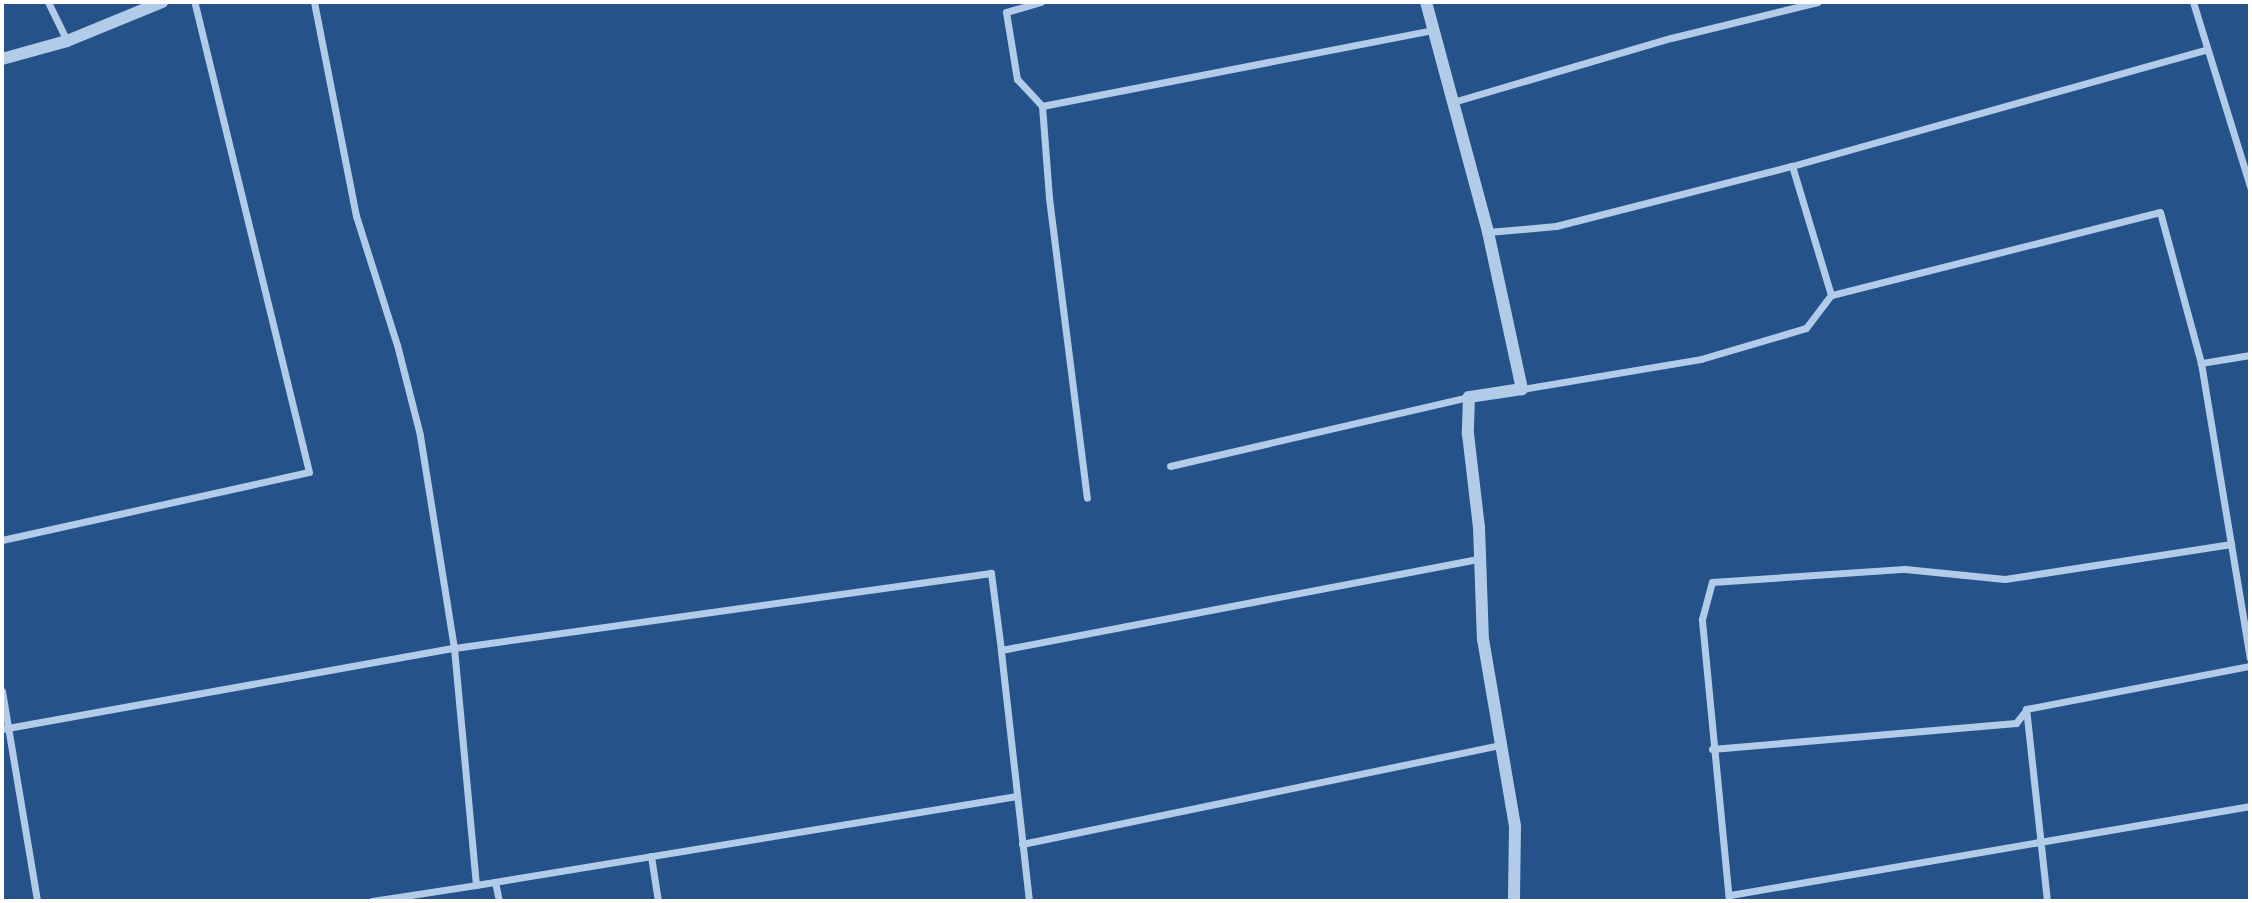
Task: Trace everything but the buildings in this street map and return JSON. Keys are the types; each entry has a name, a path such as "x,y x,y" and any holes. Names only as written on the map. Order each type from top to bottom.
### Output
{"street":[{"path":"48,2 67,41"},
{"path":"2,59 67,41 162,2"},
{"path":"2,540 309,472 194,2"},
{"path":"314,2 356,216 397,345 420,436 454,648 476,885"},
{"path":"1041,2 1006,12 1017,79 1042,106 1049,198 1087,498"},
{"path":"1426,2 1488,232 1522,389"},
{"path":"1453,102 1671,38 1818,2"},
{"path":"2193,2 2250,186"},
{"path":"1042,106 1434,30"},
{"path":"1488,232 1556,226 1792,166 2207,49"},
{"path":"1792,166 1831,295"},
{"path":"1170,466 1469,397 1701,359 1806,328 1831,295 2160,212 2201,363 2250,658"},
{"path":"2201,363 2250,355"},
{"path":"1469,397 1483,639 1515,826 1514,901"},
{"path":"2231,544 2005,579 1905,569 1712,582 1702,619 1712,749 1730,898 2250,806"},
{"path":"1001,650 1480,559"},
{"path":"5,728 454,648 990,573 1029,901"},
{"path":"1712,749 2016,723 2026,709 2250,666"},
{"path":"2,691 5,728 37,901"},
{"path":"2026,709 2047,901"},
{"path":"1022,844 1502,745"},
{"path":"372,901 1017,796"},
{"path":"652,856 658,901"},
{"path":"495,882 499,901"}]}
